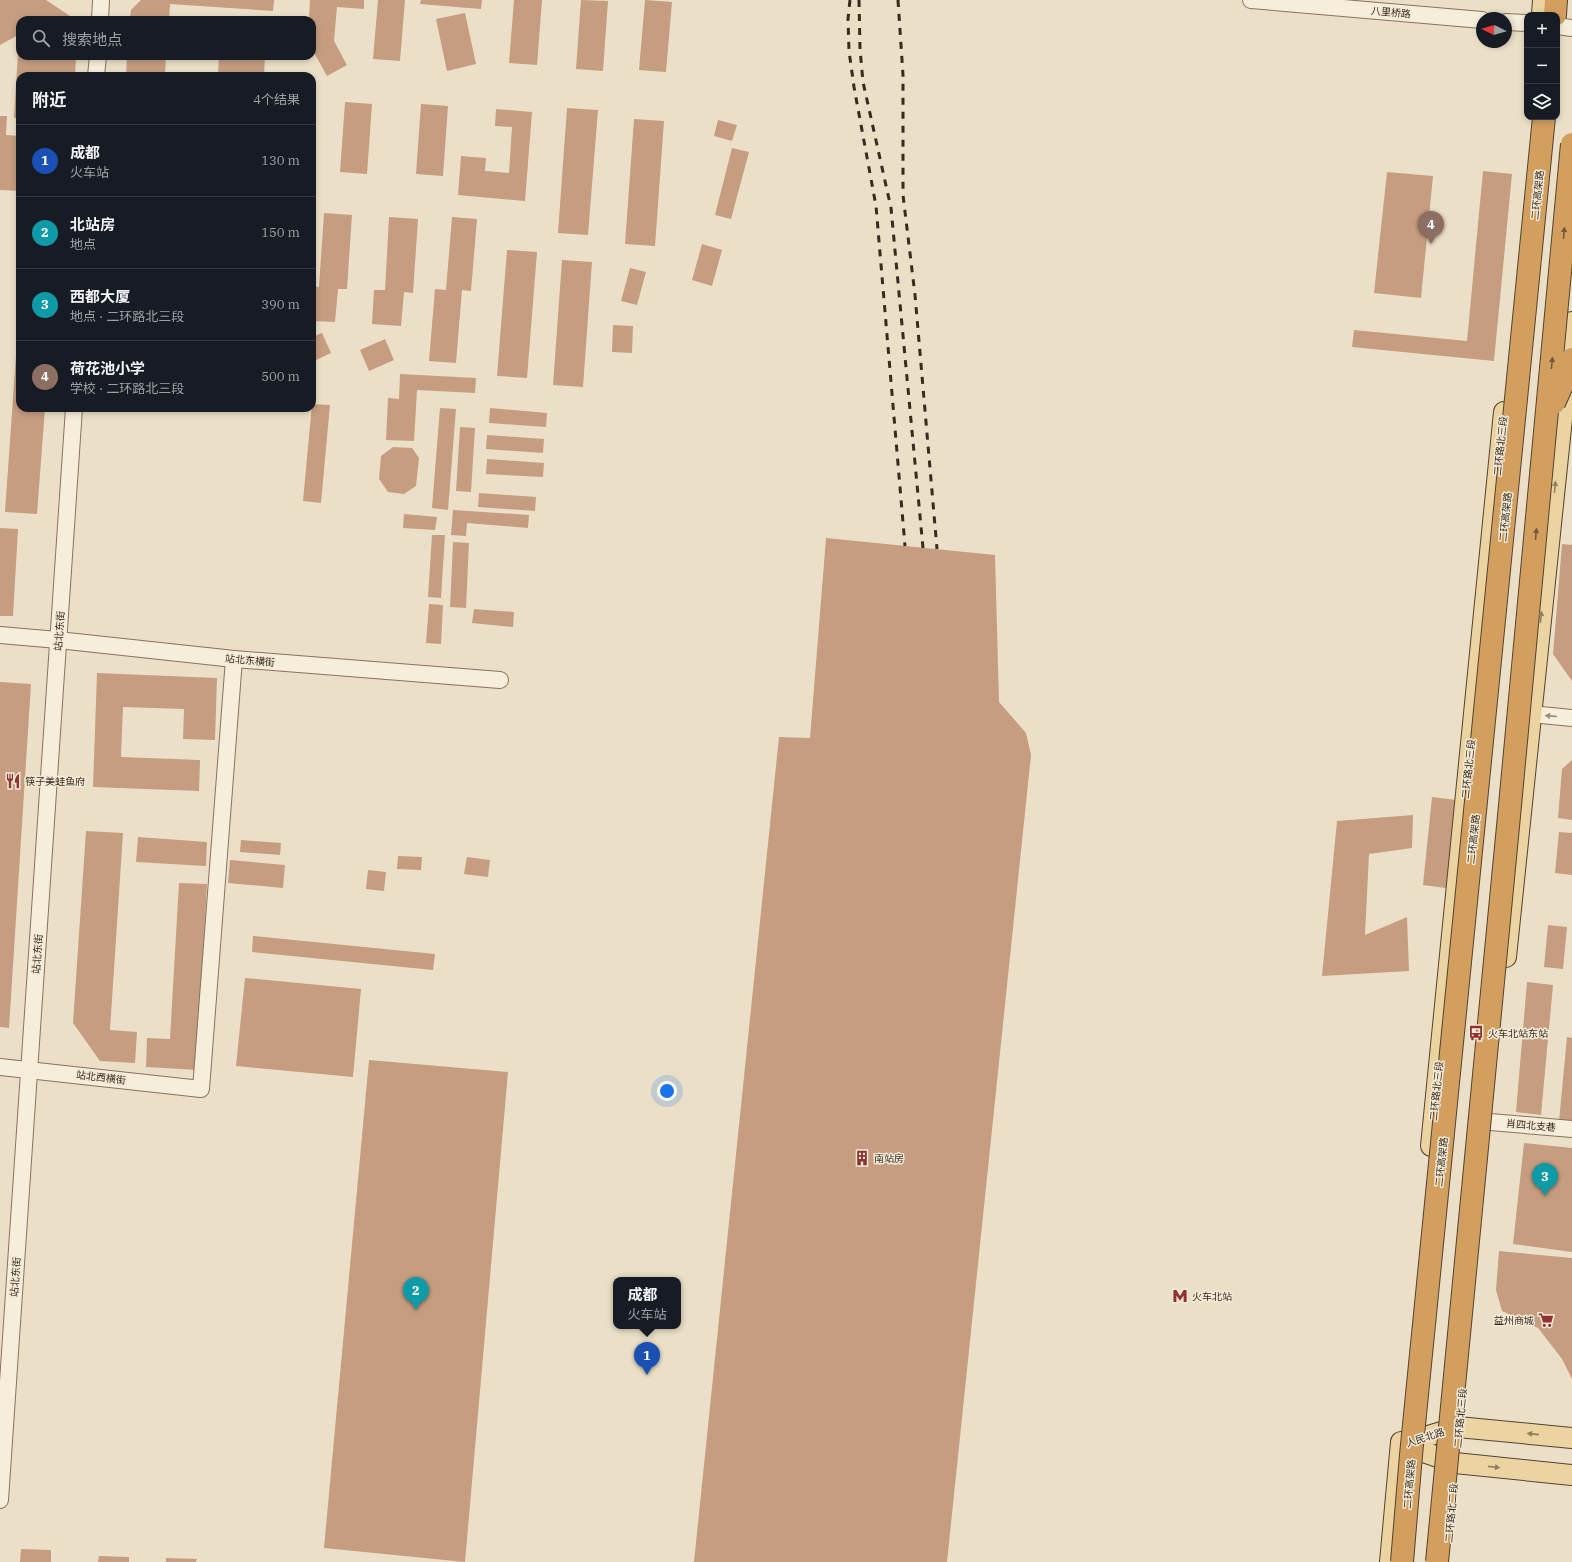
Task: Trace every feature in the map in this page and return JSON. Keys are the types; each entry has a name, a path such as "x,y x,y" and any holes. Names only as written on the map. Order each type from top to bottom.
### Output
{"highway":[{"path":"1554,12 1556,0"},
{"name":"二环高架路","path":"1402,1562 1544,120"},
{"path":"1436,1562 1572,144"},
{"path":"1546,423 1571,365 1572,359"}],"main road":[{"path":"1542,12 1543,0"},
{"name":"二环路北三段","path":"1401,1444 1496,484 1518,291 1533,120"},
{"name":"二环路北三段","path":"1455,1463 1572,322"},
{"name":"人民北路","path":"1401,1444 1458,1427 1572,1438"},
{"path":"1390,1562 1401,1444"},
{"name":"人民北路","path":"1401,1444 1455,1463 1572,1475"},
{"name":"二环路北二段","path":"1446,1562 1455,1463"}],"street":[{"path":"100,16 102,0"},
{"name":"八里桥路","path":"1251,0 1476,19"},
{"path":"1512,22 1524,23"},
{"path":"1560,26 1572,28"},
{"path":"96,72 98,60"},
{"name":"站北东街","path":"0,1500 74,412"},
{"name":"站北东横街","path":"0,635 234,659 500,680"},
{"name":"站北西横街","path":"0,1067 201,1089 234,659"},
{"path":"1531,714 1572,718"},
{"name":"肖四北支巷","path":"1490,1122 1572,1129"}],"building":[{"path":"0,0 46,0 70,16 16,16 16,36 0,45"},
{"path":"141,0 274,0 273,11 170,4 169,16 130,16 131,10"},
{"path":"310,0 364,0 364,9 337,7 334,41 347,65 327,76 316,56 316,16 309,16"},
{"path":"378,0 405,0 400,61 373,59"},
{"path":"421,0 482,0 481,9 420,4"},
{"path":"514,0 542,0 537,65 509,63"},
{"path":"581,0 608,1 603,71 576,69"},
{"path":"645,0 672,2 666,72 639,70"},
{"path":"465,13 476,64 447,71 436,19"},
{"path":"18,60 76,60 75,72 17,72"},
{"path":"127,60 166,60 165,72 126,72"},
{"path":"219,60 265,60 264,72 218,72"},
{"path":"16,85 16,118 14,118"},
{"path":"345,102 372,104 367,174 340,172"},
{"path":"421,104 448,106 443,176 416,174"},
{"path":"567,108 598,110 588,235 558,233"},
{"path":"496,109 532,112 525,201 458,195 461,156 486,158 485,171 509,173 512,127 495,126"},
{"path":"0,116 7,116 6,135 16,136 16,191 0,190"},
{"path":"634,119 664,121 655,246 625,244"},
{"path":"718,120 737,125 732,141 714,136"},
{"path":"732,148 749,152 731,219 715,215"},
{"path":"1483,171 1512,174 1494,361 1352,347 1354,330 1467,341"},
{"path":"1387,172 1433,176 1421,298 1374,293"},
{"path":"324,213 352,215 347,289 338,289 335,322 316,321 316,287 319,287"},
{"path":"389,217 418,219 413,293 404,292 401,326 372,324 374,290 385,290"},
{"path":"452,217 477,219 471,291 462,290 456,363 429,361 435,289 446,290"},
{"path":"702,244 722,250 712,286 692,280"},
{"path":"507,250 537,252 527,378 497,376"},
{"path":"562,260 592,262 583,387 553,385"},
{"path":"630,268 646,272 637,305 621,301"},
{"path":"613,325 633,326 632,353 612,352"},
{"path":"322,333 331,353 316,360 316,335"},
{"path":"385,339 394,360 369,371 360,350"},
{"path":"16,355 16,412 45,412 37,514 5,512"},
{"path":"400,374 476,378 475,393 417,390 414,441 386,440 388,398 399,399"},
{"path":"316,404 330,405 321,503 303,501 311,412 316,412"},
{"path":"440,408 456,409 448,510 432,508"},
{"path":"490,408 547,413 546,427 489,423"},
{"path":"460,427 475,428 471,492 456,491"},
{"path":"487,435 544,439 543,453 486,449"},
{"path":"393,447 412,448 419,458 416,486 404,494 388,492 379,479 381,456"},
{"path":"487,459 544,463 543,477 486,474"},
{"path":"479,493 536,497 535,511 478,507"},
{"path":"453,510 529,515 528,528 467,523 466,536 451,535"},
{"path":"404,514 437,517 435,530 403,528"},
{"path":"0,528 18,529 13,616 0,616"},
{"path":"432,535 445,535 441,598 428,597"},
{"name":"南站房","path":"826,538 995,555 999,702 1026,733 1031,755 947,1562 694,1562 779,737 810,738"},
{"path":"453,542 469,543 466,608 450,607"},
{"path":"1562,544 1572,545 1572,681 1553,654"},
{"path":"429,604 443,605 441,644 426,643"},
{"path":"474,609 514,612 513,627 472,623"},
{"path":"97,673 217,678 215,740 183,739 184,709 123,707 121,757 200,760 199,791 93,787"},
{"path":"0,682 31,684 9,1028 0,1027"},
{"path":"1572,760 1572,820 1558,818 1562,769"},
{"path":"1432,797 1456,800 1446,888 1423,885"},
{"path":"1413,815 1412,848 1369,854 1365,935 1407,917 1409,971 1322,976 1337,821"},
{"path":"86,831 123,833 110,1030 137,1032 135,1063 100,1061 73,1023"},
{"path":"1559,832 1572,833 1572,875 1555,873"},
{"path":"138,837 207,842 206,866 136,862"},
{"path":"241,840 281,843 280,855 240,852"},
{"path":"398,856 422,857 421,870 397,869"},
{"path":"467,857 490,860 488,877 464,874"},
{"path":"230,860 285,865 283,888 228,883"},
{"path":"368,870 386,872 384,891 366,889"},
{"path":"179,883 207,884 197,1070 146,1067 147,1038 170,1039"},
{"path":"1548,925 1567,927 1563,969 1544,967"},
{"path":"253,936 435,954 433,970 252,952"},
{"path":"245,978 361,989 353,1077 236,1066"},
{"path":"1527,982 1553,985 1541,1115 1516,1112"},
{"path":"1567,1037 1572,1038 1572,1122 1559,1121"},
{"path":"369,1060 508,1072 465,1562 324,1548"},
{"path":"1524,1143 1572,1148 1572,1252 1513,1244"},
{"name":"益州商城","path":"1499,1251 1572,1258 1572,1379 1562,1359 1538,1328 1502,1311 1496,1290"},
{"path":"21,1549 51,1550 51,1562 20,1562"},
{"path":"99,1556 129,1557 129,1562 98,1562"},
{"path":"166,1558 197,1559 196,1562 166,1562"}],"railway":[{"path":"850,0 848,19 849,51 854,87 876,206 905,546"},
{"path":"859,0 860,49 863,82 891,208 923,548"},
{"path":"898,0 903,75 903,195 915,295 937,549"}],"place":[{"name":"荷花池小学","path":"1431,244"},
{"name":"筷子美蛙鱼府","path":"13,781"},
{"name":"火车北站东站","path":"1476,1033"},
{"name":"南站房","path":"862,1158"},
{"name":"西都大厦","path":"1545,1196"},
{"name":"火车北站","path":"1180,1296"},
{"name":"北站房","path":"416,1310"},
{"name":"益州商城","path":"1546,1320"},
{"name":"成都","path":"647,1375"}]}
